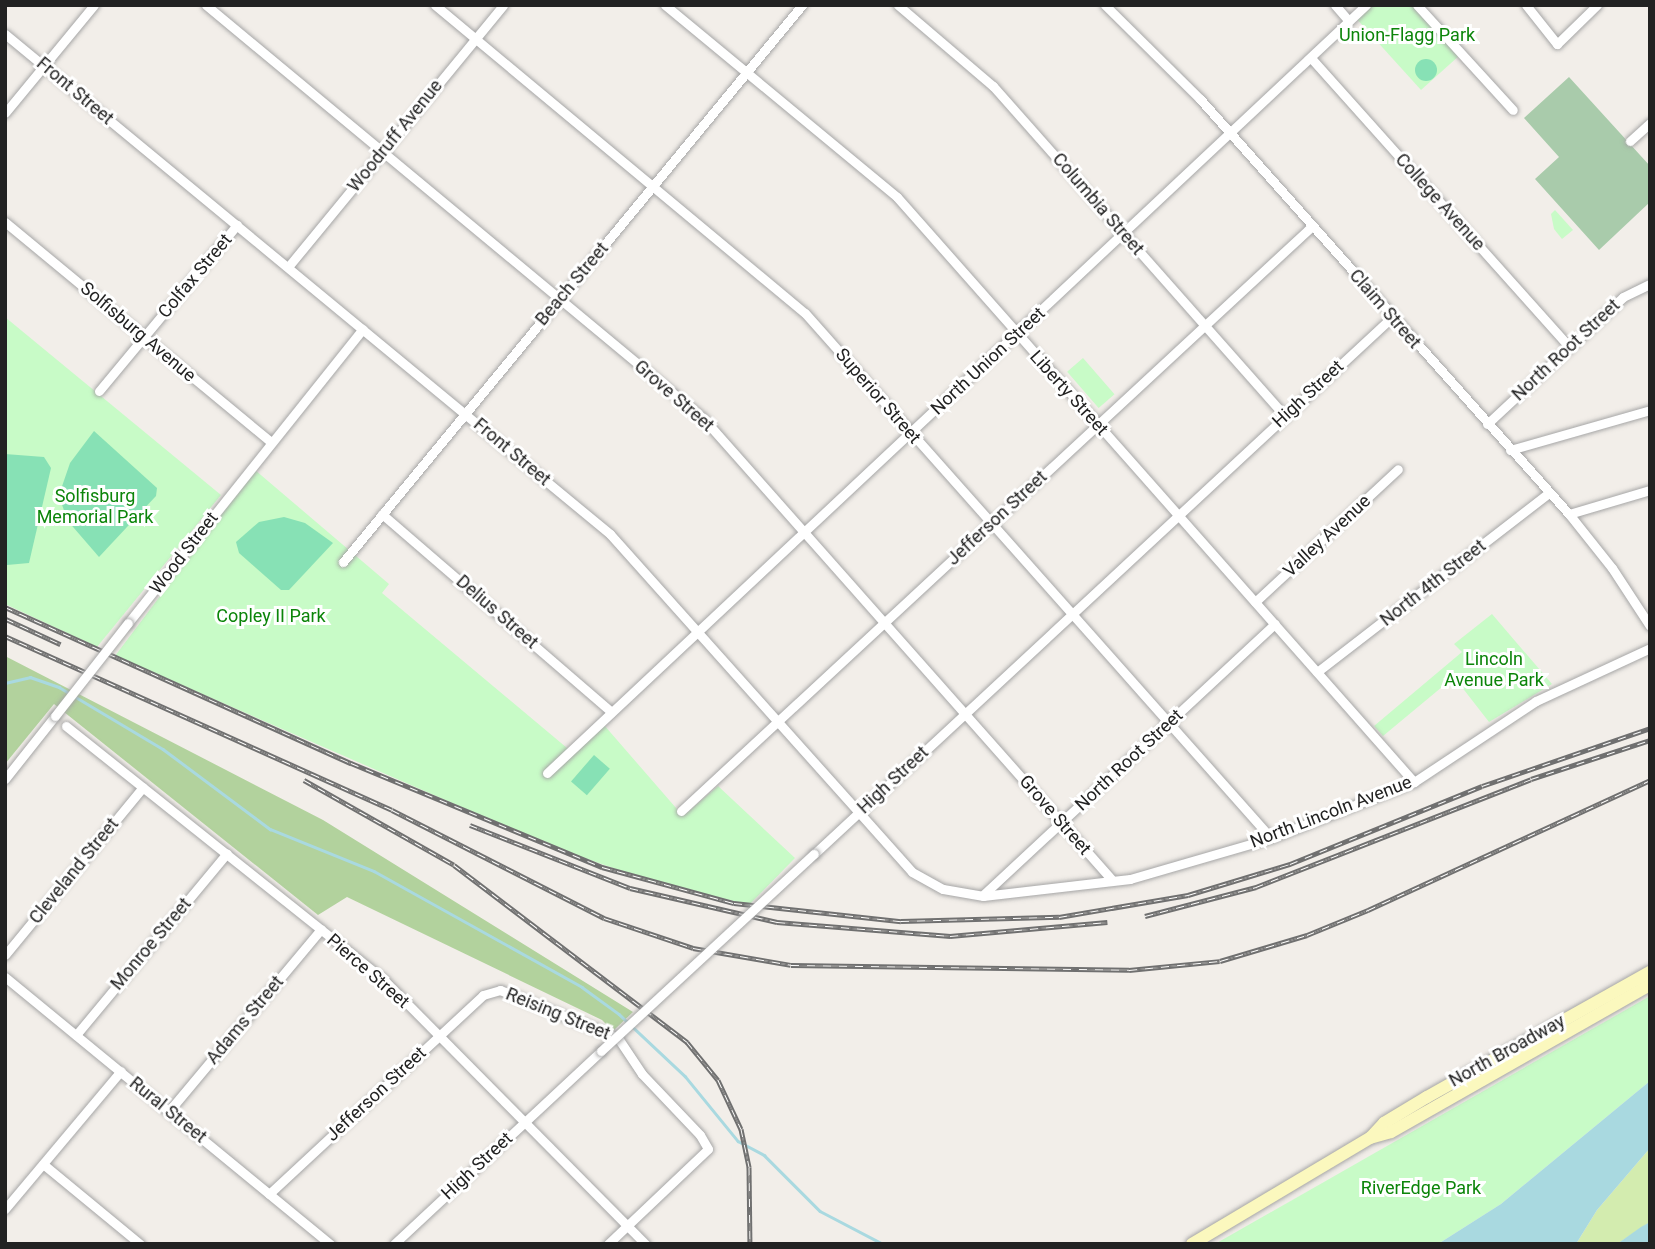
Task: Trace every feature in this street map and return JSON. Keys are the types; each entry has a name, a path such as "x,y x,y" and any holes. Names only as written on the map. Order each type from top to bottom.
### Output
{"main road":[{"name":"North Broadway","path":"1370,1138 1384,1123 1427,1097 1650,972"},
{"name":"North Broadway","path":"1192,1244 1370,1138 1391,1132 1650,985"}],"street":[{"path":"5,113 94,5"},
{"name":"Grove Street","path":"205,5 703,418 1112,880"},
{"name":"Superior Street","path":"435,5 799,307 1271,838"},
{"name":"Woodruff Avenue","path":"288,267 503,5"},
{"name":"Liberty Street","path":"665,5 897,197 1414,782"},
{"name":"Beach Street","path":"343,562 802,5"},
{"name":"Columbia Street","path":"898,5 993,86 1285,416"},
{"name":"Claim Street","path":"1105,5 1231,135 1569,514 1612,568 1650,626"},
{"path":"1335,5 1349,21"},
{"name":"North Union Street","path":"547,773 1231,135 1366,5"},
{"path":"1418,5 1513,110"},
{"path":"1526,5 1557,44 1597,5"},
{"name":"Front Street","path":"5,34 610,534 858,813 925,881 960,894 983,896"},
{"name":"College Avenue","path":"1311,58 1569,347"},
{"path":"1630,141 1650,123"},
{"name":"Solfisburg Avenue","path":"5,222 270,442"},
{"name":"Colfax Street","path":"99,391 237,225"},
{"name":"Jefferson Street","path":"681,811 1312,226"},
{"name":"North Root Street","path":"1486,424 1623,297 1650,284"},
{"name":"High Street","path":"394,1244 1392,317"},
{"name":"Wood Street","path":"5,779 270,442 363,329"},
{"path":"1510,450 1650,411"},
{"name":"Valley Avenue","path":"1255,602 1398,469"},
{"path":"1569,514 1650,490"},
{"name":"North 4th Street","path":"1317,672 1549,493"},
{"name":"Delius Street","path":"382,514 611,712"},
{"name":"North Root Street","path":"983,896 1275,624"},
{"name":"North Lincoln Avenue","path":"983,896 1112,880 1271,838 1414,782 1536,701 1650,648"},
{"name":"Pierce Street","path":"66,726 385,981 645,1244"},
{"name":"Cleveland Street","path":"5,955 143,787"},
{"name":"Monroe Street","path":"76,1035 227,853"},
{"name":"Adams Street","path":"169,1111 321,929"},
{"name":"Rural Street","path":"5,977 330,1244"},
{"name":"Reising Street","path":"483,995 500,990 618,1038 642,1074 700,1135 708,1149 627,1226"},
{"name":"Jefferson Street","path":"270,1194 483,995"},
{"path":"5,1209 121,1071"},
{"path":"43,1164 140,1244"},
{"path":"608,1244 627,1226"}],"green space":[{"name":"Union-Flagg Park","path":"1367,5 1415,5 1460,55 1421,90 1354,16"},
{"path":"1426,59 1434,62 1437,70 1434,78 1426,81 1418,78 1415,70 1418,62"},
{"path":"1569,77 1650,166 1650,202 1599,250 1535,179 1559,157 1524,118"},
{"path":"1555,210 1573,230 1562,239 1554,229 1551,214"},
{"name":"Solfisburg Memorial Park","path":"5,317 221,495 97,647 5,604"},
{"path":"1083,358 1114,394 1099,408 1067,372"},
{"path":"94,431 157,488 156,496 99,557 67,520 59,495 70,463"},
{"path":"5,454 44,457 51,468 29,563 7,565"},
{"name":"Copley II Park","path":"255,470 389,584 382,593 573,753 604,725 683,816 718,786 795,858 749,905 645,879 555,848 115,656"},
{"path":"284,517 305,523 333,543 289,590 281,590 239,553 236,542 259,522"},
{"name":"Lincoln Avenue Park","path":"1492,614 1552,684 1489,722 1454,677 1383,736 1374,726 1462,652 1454,644"},
{"path":"5,656 323,820 633,1012 613,1031 602,1020 347,897 318,915 54,704 5,764"},
{"path":"594,755 610,769 587,795 571,781"},
{"name":"RiverEdge Park","path":"1650,996 1650,1081 1501,1204 1438,1244 1215,1244"},
{"path":"1650,1148 1650,1222 1617,1244 1576,1244 1597,1210"}],"water":[{"path":"1650,1081 1650,1148 1597,1210 1576,1244 1438,1244 1501,1204"},
{"path":"1650,1222 1650,1244 1617,1244 1641,1227"}],"waterway":[{"path":"5,683 30,677 59,687 163,749 270,829 374,871 582,987 619,1014 685,1076 738,1141 764,1155 820,1211 883,1244"}],"railway":[{"path":"5,607 351,763 602,867 734,903 901,921 1059,917 1188,895 1290,864 1482,786 1650,728"},
{"path":"6,619 60,644"},
{"path":"5,636 392,810 604,918 693,948 791,965 1129,970 1220,961 1307,935 1368,910 1650,780"},
{"path":"1145,916 1256,887 1531,779 1650,740"},
{"path":"304,780 454,865 687,1042 718,1080 741,1129 749,1167 750,1244"},
{"path":"470,825 630,888 777,922 950,936 1107,922"}]}
